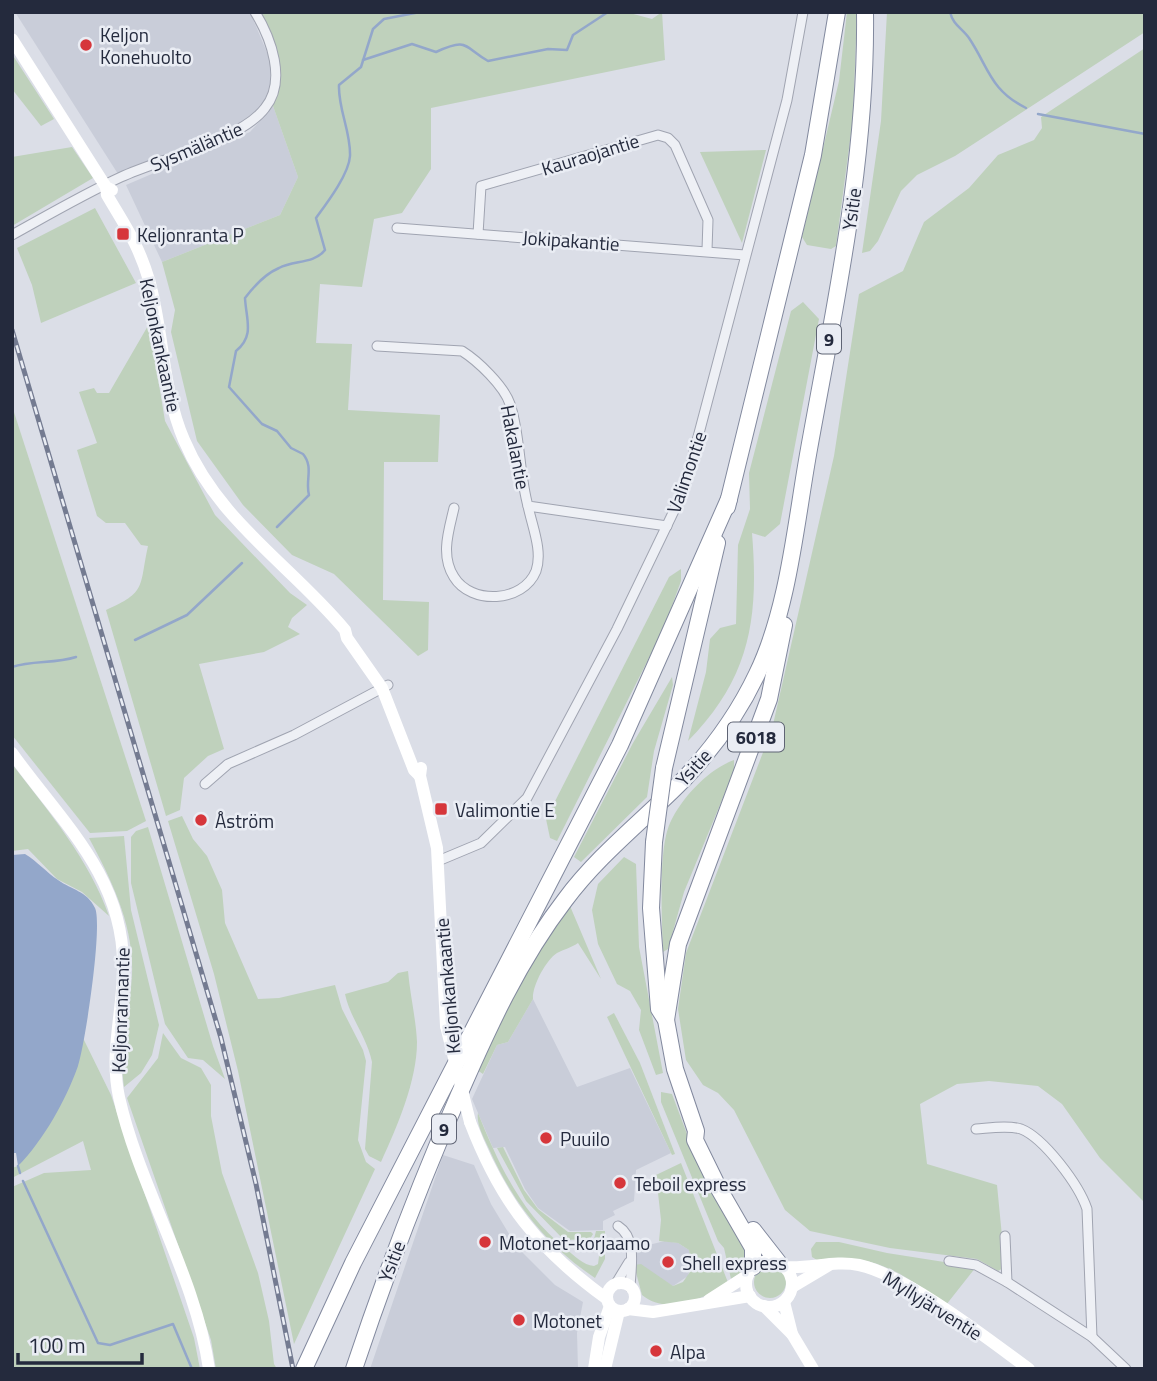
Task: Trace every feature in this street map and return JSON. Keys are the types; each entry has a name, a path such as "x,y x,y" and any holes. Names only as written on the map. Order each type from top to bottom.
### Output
{"highway":[{"name":"9","path":"304,1369 321,1327 645,691 729,499 813,155 837,12"},
{"name":"Ysitie","path":"354,1369 387,1269 480,1045 524,958 577,885 683,780 733,717 756,676 774,632 853,193 861,121 865,12"},
{"name":"6018","path":"666,1020 659,1009 653,948 654,842 664,768 729,499"},
{"name":"6018","path":"751,1271 753,1248 706,1165 695,1140 696,1132 675,1069 666,1020 678,944 769,699 791,589 789,557"},
{"name":"6018","path":"696,1132 702,1137 727,1192 781,1264"}],"main road":[{"name":"Keljonkankaantie","path":"12,39 106,186 107,195 121,213 135,240 148,279 173,411 199,470 233,519 362,644 417,753 438,861 446,1026 470,1122 493,1178 517,1216 546,1249 586,1281 620,1298 661,1309 750,1296"},
{"name":"Keljonrannantie","path":"12,753 95,861 110,892 123,945 116,1047 119,1095 197,1321 209,1369"},
{"path":"751,1271 765,1261 781,1264"},
{"name":"Myllyjärventie","path":"781,1264 858,1265 882,1272 913,1289 1028,1369"},
{"name":"6018","path":"781,1264 791,1276 792,1287"},
{"path":"792,1334 783,1302 792,1287 829,1265"},
{"name":"Keljonkankaantie","path":"706,1303 751,1271"},
{"name":"6018","path":"750,1296 747,1286 751,1271"},
{"path":"750,1296 792,1334 813,1369"},
{"path":"594,1369 599,1337 620,1298"},
{"path":"605,1369 620,1298"},
{"path":"764,1306 783,1302"}],"street":[{"name":"Sysmäläntie","path":"12,235 106,186 247,127 267,107 274,86 275,61 270,40 255,12"},
{"name":"Valimontie","path":"438,861 481,843 527,798 617,629 684,490 792,80 803,12"},
{"name":"Kauraojantie","path":"478,233 481,186 658,135 668,138 675,145 708,220 707,250"},
{"name":"Jokipakantie","path":"397,228 745,255"},
{"name":"Hakalantie","path":"377,346 462,351 504,392 510,405 520,480 528,506 667,526"},
{"path":"454,508 446,539 447,559 454,578 476,594 493,597 507,595 524,586 536,572 539,554 528,506"},
{"path":"205,784 228,764 294,735 385,686"},
{"path":"976,1129 1018,1128 1035,1136 1082,1192 1087,1209 1092,1336"},
{"path":"618,1226 629,1237 629,1262 620,1298"},
{"path":"1005,1236 1007,1282"},
{"path":"949,1261 976,1265 1007,1282 1092,1336 1126,1369"},
{"path":"620,1298 629,1262"}],"shaded area":[{"path":"15,12 250,12 271,62 270,86 263,104 244,123 118,174"},
{"path":"273,106 298,177 280,215 162,262 126,185 250,132"},
{"path":"533,999 577,1087 630,1068 671,1153 636,1170 634,1201 613,1211 615,1215 603,1221 603,1230 570,1231 538,1208 525,1189 505,1147 493,1148 472,1099 497,1045 508,1042"},
{"path":"443,1155 474,1165 491,1204 517,1247 555,1285 583,1302 577,1333 578,1369 370,1369"},
{"path":"665,1241 678,1243 689,1250 692,1258 688,1276 673,1286 634,1265 636,1248"}],"green space":[{"path":"259,12 626,12 652,19 662,12 665,60 431,108 431,169 402,213 374,219 362,287 320,284 316,343 352,344 348,410 440,415 438,462 384,462 383,600 429,602 428,650 418,656 334,574 292,555 243,505 197,441 171,332 175,310 162,262 280,215 298,177 273,106 280,85 279,61 273,38"},
{"path":"847,12 857,12 853,118 836,246 831,249 807,245 802,237 839,81"},
{"path":"887,12 1145,12 1145,32 955,156 917,175 901,191 878,241 870,251 862,253 881,121"},
{"path":"1145,48 1145,1203 1100,1158 1062,1104 1038,1086 989,1081 957,1084 920,1104 927,1164 997,1185 1005,1267 998,1271 977,1259 890,1248 810,1231 785,1210 734,1110 718,1093 703,1085 686,1060 678,1009 686,953 772,729 834,456 859,294 903,271 924,222 969,188 998,155 1034,140 1042,128 1041,117"},
{"path":"12,54 54,119 41,126 12,89"},
{"path":"72,147 93,178 12,226 12,157"},
{"path":"766,150 742,243 700,152"},
{"path":"95,208 136,283 41,323 32,285 17,248"},
{"path":"803,302 819,319 780,524 765,537 752,533 754,593 746,646 725,694 709,718 688,741 706,672 710,639 720,628 736,624 738,545 750,509 749,473 791,311"},
{"path":"149,324 165,421 215,515 290,593 307,605 292,618 288,627 300,634 264,652 199,664 224,749 208,756 184,778 180,810 166,816 106,610 129,598 139,587 148,546 141,545 125,523 106,523 97,516 77,450 97,443 79,392 94,388 97,393 109,393"},
{"path":"12,406 146,821 127,831 90,833 12,735"},
{"path":"681,569 681,581 664,628 557,841 550,838 546,819 669,577"},
{"path":"672,677 673,685 654,751 647,797 581,862 574,857 633,743"},
{"path":"734,760 734,771 684,892 668,949 663,952 662,867 670,823 697,785 715,770"},
{"path":"12,764 54,818 79,856 101,895 109,916 82,892 57,879 28,849 12,851"},
{"path":"182,816 193,839 207,856 222,890 225,923 258,999 279,998 335,985 342,1009 366,1061 358,1140 366,1162 375,1169 294,1344 238,1071 214,974 168,821"},
{"path":"148,827 225,1079 203,1060 188,1058 165,1024 131,883 131,837 136,831"},
{"path":"124,836 131,910 159,1025 152,1055 141,1073 124,1087 123,1044 131,989 132,957 120,904 89,838"},
{"path":"624,857 636,864 639,947 663,1073 656,1075 639,1030 641,1010 630,991 617,984 598,944 592,910 598,884"},
{"path":"570,906 601,979 578,943 557,953 540,974 533,999 508,1042 497,1045 483,1074 477,1070 519,985 542,944"},
{"path":"408,971 417,1042 414,1072 405,1104 381,1162 369,1156 365,1149 372,1062 345,994 388,982 398,973"},
{"path":"614,1013 640,1063 675,1154 672,1155 607,1017"},
{"path":"163,1033 181,1058 201,1068 211,1085 211,1116 222,1173 258,1273 277,1369 216,1369 211,1340 127,1098 158,1058"},
{"path":"83,1038 111,1095 194,1338 200,1369 12,1369 12,1187 44,1173 91,1170 83,1141 12,1178 12,1168 18,1166 39,1136 67,1089"},
{"path":"661,1092 672,1094 690,1142 750,1250 745,1268 731,1279 724,1248 718,1241 661,1102"},
{"path":"478,1113 513,1187 550,1235 579,1260 594,1266 598,1264 600,1249 594,1239 596,1231 605,1231 605,1259 595,1278 561,1252 520,1205 498,1169 479,1126"},
{"path":"503,1147 524,1190 538,1209 568,1232 591,1232 593,1234 590,1239 564,1240 526,1201 497,1148"},
{"path":"681,1163 729,1285 686,1302 663,1304 642,1295 634,1265 641,1264 673,1286 683,1282 692,1269 689,1250 678,1243 659,1241 661,1220 656,1175"},
{"path":"816,1242 839,1242 887,1253 976,1267 946,1305 916,1283 871,1262 837,1258 817,1260 812,1257 811,1249"},
{"path":"770,1266 782,1270 786,1282 782,1294 770,1298 758,1294 754,1282 758,1270"}],"water":[{"path":"25,854 92,902 97,919 97,937 89,1011 78,1066 53,1119 18,1166 16,1153 12,1153 12,855"}],"waterway":[{"path":"277,527 309,495 309,469 303,454 291,448 277,431 262,424 229,387 236,351 246,339 248,320 245,298 260,281 274,271 315,258 325,250 316,218 342,180 350,156 339,85 361,67 373,29 384,19 420,12"},
{"path":"363,60 412,44 436,52 455,45 465,46 488,61 548,49 567,50 573,35 608,12"},
{"path":"950,12 997,86 1026,108"},
{"path":"1038,114 1145,134"},
{"path":"135,640 187,615 242,563"},
{"path":"12,667 76,657"},
{"path":"18,1166 20,1173"},
{"path":"23,1181 98,1343 110,1345 173,1324 192,1369"}],"railway":[{"path":"12,330 221,1038 256,1184 293,1369"}],"place":[{"name":"Keljon Konehuolto","path":"86,45"},
{"name":"Keljonranta P","path":"123,234"},
{"name":"Valimontie E","path":"441,809"},
{"name":"Åström","path":"201,820"},
{"name":"Puuilo","path":"546,1138"},
{"name":"Teboil express","path":"620,1183"},
{"name":"Motonet-korjaamo","path":"485,1242"},
{"name":"Shell express","path":"668,1262"},
{"name":"Motonet","path":"519,1320"},
{"name":"Alpa","path":"656,1351"}]}
